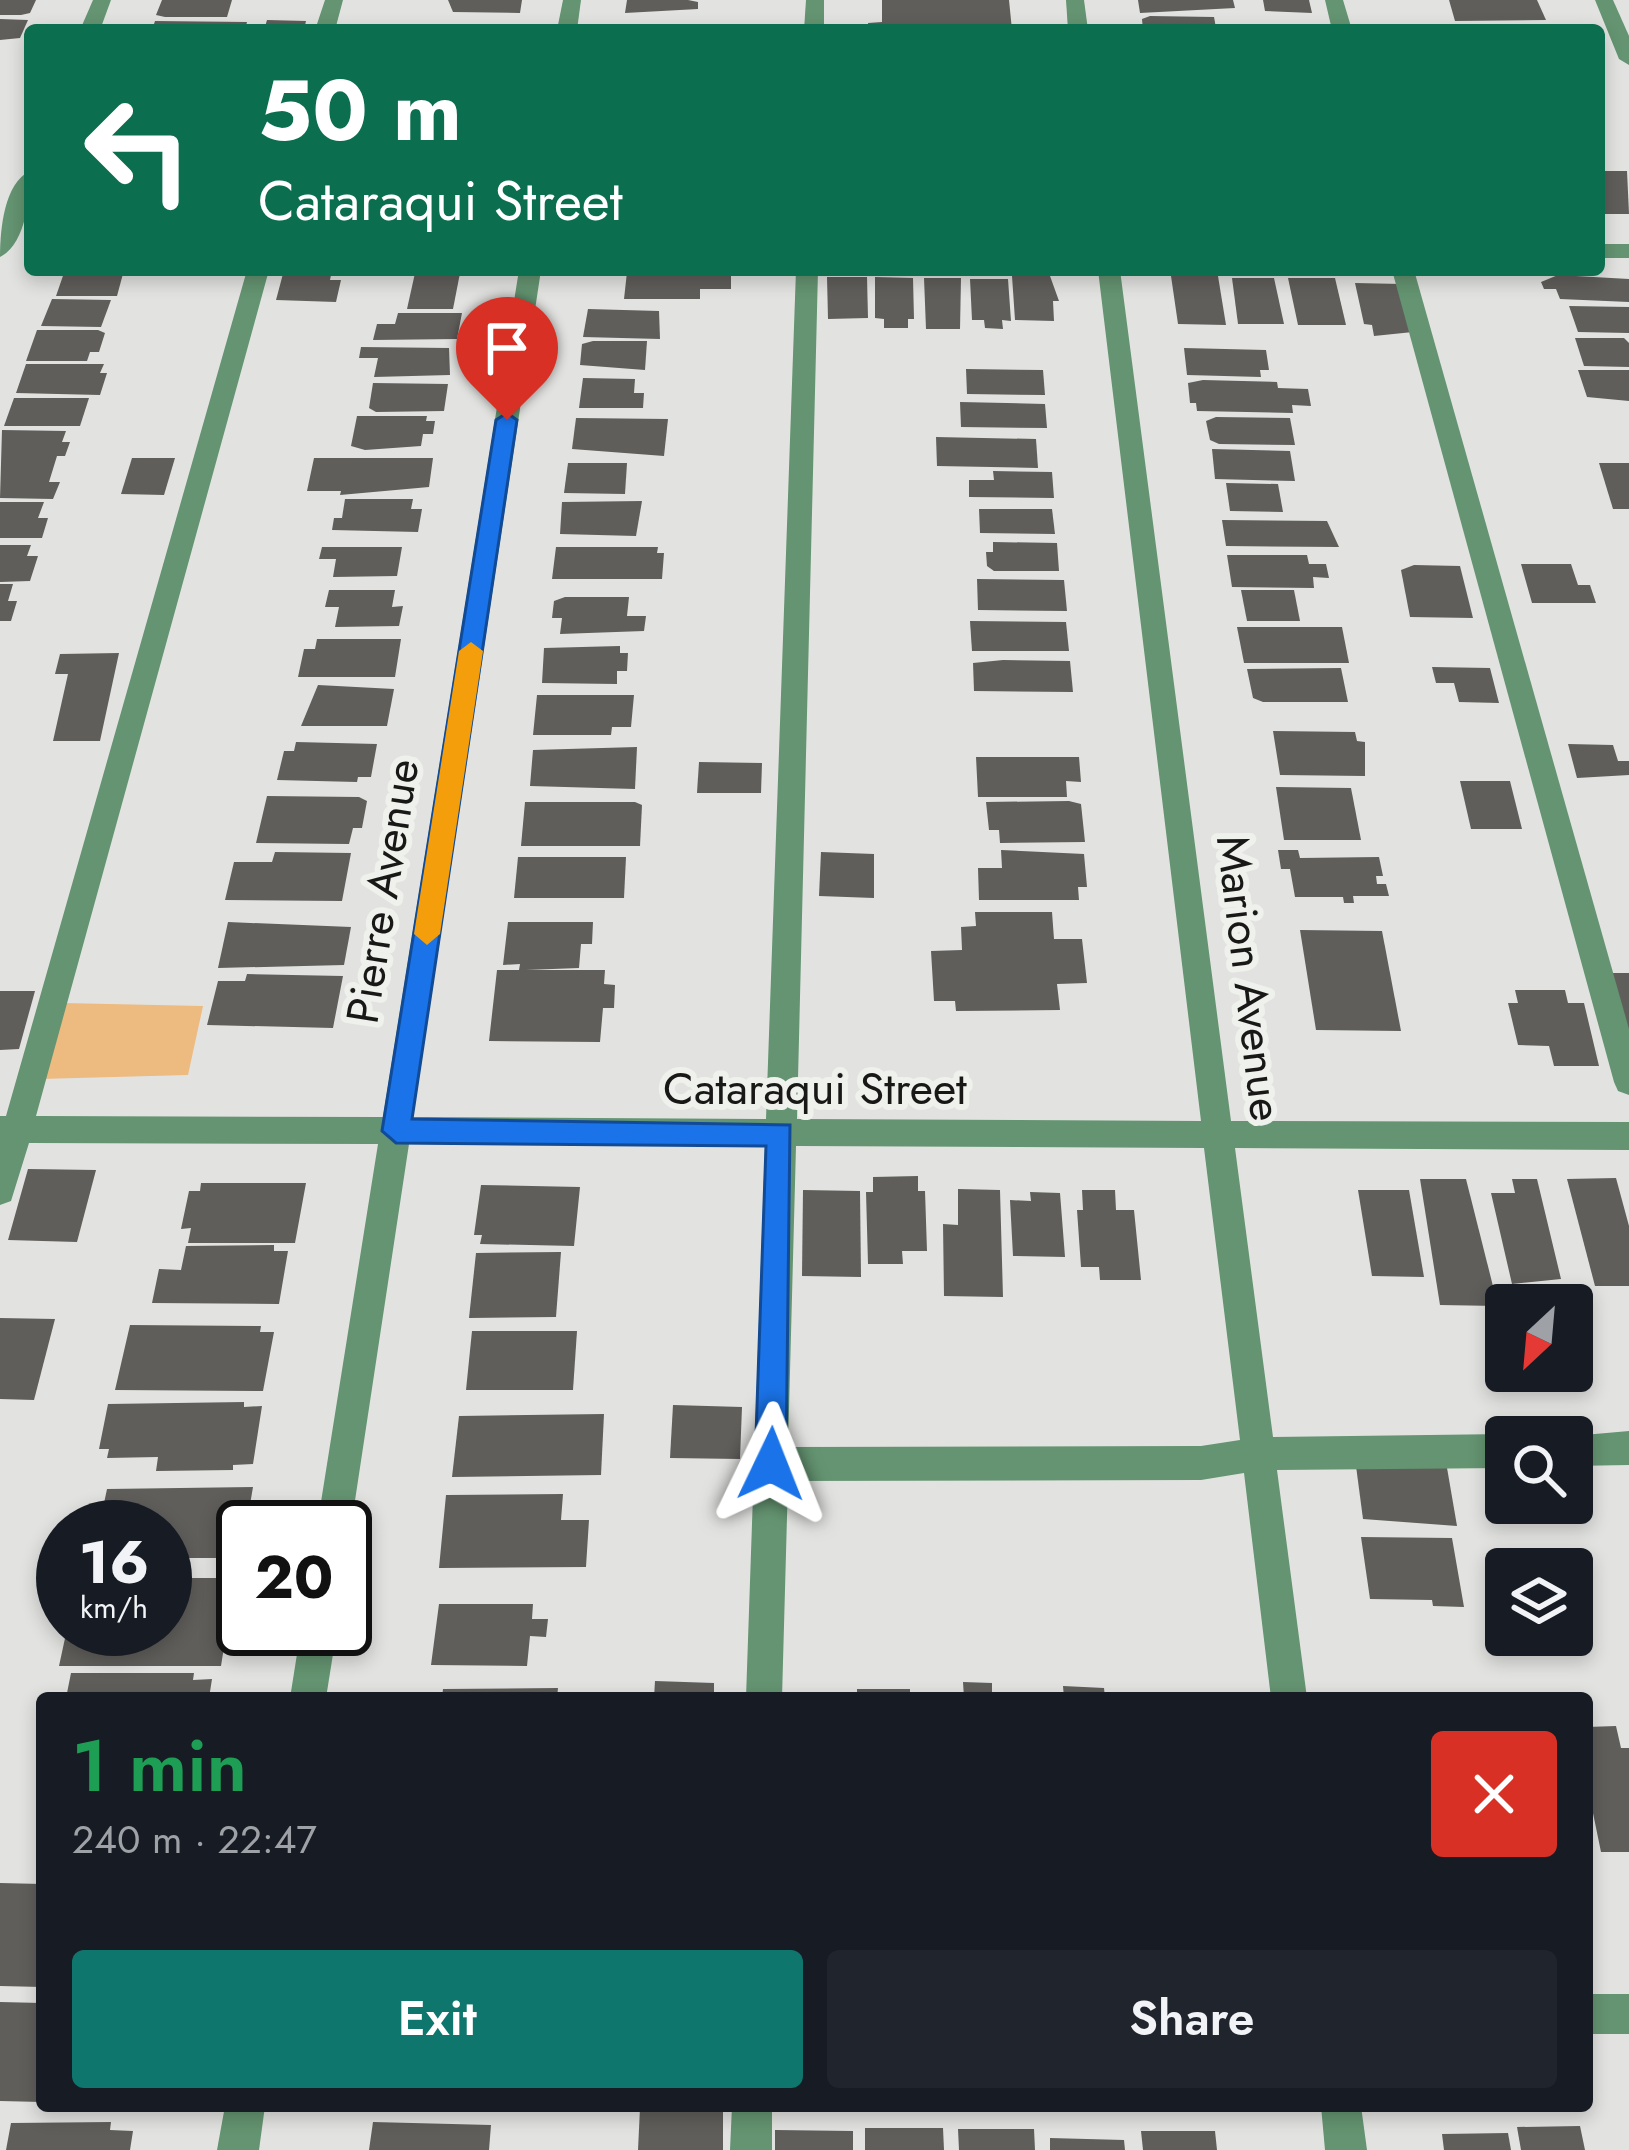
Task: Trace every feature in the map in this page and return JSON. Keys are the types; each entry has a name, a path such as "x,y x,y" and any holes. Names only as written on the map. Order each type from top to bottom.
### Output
{"street":[{"path":"1604,0 1629,59"},
{"path":"1,246 24,190"},
{"path":"0,1192 9,1129 256,276"},
{"name":"Pierre Avenue","path":"338,1500 529,276"},
{"path":"764,1692 807,276"},
{"name":"Marion Avenue","path":"1110,276 1288,1692"},
{"path":"1405,276 1629,1082"},
{"name":"Cataraqui Street","path":"9,1129 1629,1136"},
{"path":"1593,1449 1629,1448"},
{"path":"771,1464 1201,1463 1258,1454 1485,1450"},
{"path":"309,1692 315,1656"},
{"path":"1593,2014 1629,2014"},
{"path":"238,2150 243,2112"},
{"path":"751,2150 752,2112"},
{"path":"1341,2112 1346,2150"}],"shaded area":[{"path":"62,1003 203,1006 188,1075 40,1079"}],"building":[{"path":"0,0 36,0 30,13 0,15"},
{"path":"162,0 232,0 227,17 165,17 156,15"},
{"path":"448,0 522,0 520,13 453,12"},
{"path":"627,0 688,0 698,2 698,9 625,13"},
{"path":"882,0 1009,0 1011,24 868,23 882,22"},
{"path":"1138,0 1233,0 1235,8 1140,13"},
{"path":"1263,0 1309,0 1312,13 1265,11"},
{"path":"1449,0 1537,0 1546,20 1455,21"},
{"path":"1214,17 1215,24 1142,24 1142,19"},
{"path":"0,19 28,20 20,38 0,40"},
{"path":"267,20 306,21 305,24 266,24"},
{"path":"155,21 247,22 246,24"},
{"path":"1605,171 1627,171 1629,214 1605,214"},
{"path":"63,276 122,276 117,296 56,296"},
{"path":"282,276 341,280 336,302 276,300"},
{"path":"414,276 459,276 453,309 407,309"},
{"path":"627,276 731,276 731,289 700,289 700,299 624,299"},
{"path":"1012,276 1050,276 1059,301 1053,301 1054,321 1015,320"},
{"path":"1171,276 1218,276 1226,325 1178,324"},
{"path":"1556,276 1629,279 1629,302 1560,299 1556,289 1544,289 1541,282"},
{"path":"827,277 867,277 868,318 828,319"},
{"path":"875,277 913,278 914,319 908,319 908,328 884,328 884,319 875,318"},
{"path":"924,278 961,278 960,329 926,329"},
{"path":"1232,278 1274,278 1284,324 1238,324"},
{"path":"1288,278 1335,278 1346,325 1298,325"},
{"path":"970,279 1008,279 1011,321 1002,320 1003,329 985,328 984,320 972,320"},
{"path":"1355,283 1402,284 1413,332 1374,336 1372,325 1364,324"},
{"path":"52,299 111,300 101,327 41,326"},
{"path":"1569,306 1629,307 1629,333 1578,332"},
{"path":"588,309 659,311 660,339 583,337"},
{"path":"398,313 462,313 457,339 373,340 377,324 395,324"},
{"path":"37,330 105,333 99,352 90,352 87,361 26,361"},
{"path":"1575,338 1624,338 1629,343 1629,367 1584,366"},
{"path":"647,341 645,370 580,365 582,344"},
{"path":"361,347 449,348 450,375 374,377 378,358 359,358"},
{"path":"1184,348 1266,350 1269,370 1260,370 1261,377 1187,375"},
{"path":"26,364 104,364 100,373 107,373 100,395 16,393"},
{"path":"966,369 1043,370 1045,395 967,394"},
{"path":"1578,370 1629,370 1629,401 1587,397"},
{"path":"583,378 635,379 634,393 644,393 643,408 579,408"},
{"path":"1277,382 1278,388 1308,389 1311,406 1292,405 1293,413 1197,411 1196,403 1190,403 1188,383"},
{"path":"373,383 448,384 444,411 376,412 369,408"},
{"path":"14,398 89,398 80,426 4,426"},
{"path":"960,402 1045,404 1047,428 961,427"},
{"path":"357,416 427,416 426,421 435,421 433,434 423,434 421,446 365,450 351,446"},
{"path":"1216,417 1290,418 1295,445 1219,444 1210,440 1206,421"},
{"path":"576,418 668,419 664,456 572,449"},
{"path":"2,430 66,431 62,442 70,442 65,456 57,456 49,482 60,482 53,499 0,498"},
{"path":"936,437 1036,439 1038,468 937,466"},
{"path":"1212,449 1290,451 1295,481 1215,479"},
{"path":"132,458 175,458 164,495 121,494"},
{"path":"314,458 433,458 429,487 340,495 341,491 307,491"},
{"path":"568,463 627,463 625,494 564,493"},
{"path":"1599,463 1629,463 1629,509 1613,509"},
{"path":"993,471 1052,472 1054,498 969,497 969,480 994,480"},
{"path":"1226,483 1278,484 1283,512 1230,511"},
{"path":"345,499 413,499 411,509 422,509 418,532 332,530 334,518 342,518"},
{"path":"642,501 636,536 560,534 562,502"},
{"path":"0,502 44,502 38,518 48,518 42,538 0,538"},
{"path":"979,509 1052,509 1055,534 980,533"},
{"path":"1222,520 1327,521 1339,547 1226,546"},
{"path":"993,542 1057,543 1059,571 994,571 987,566 986,552 993,552"},
{"path":"0,545 31,545 27,556 38,556 30,581 0,582"},
{"path":"322,547 402,547 397,576 333,577 336,559 319,559"},
{"path":"556,547 658,547 657,553 664,553 662,579 552,579"},
{"path":"1227,555 1307,555 1309,564 1326,564 1329,578 1313,577 1314,588 1232,587"},
{"path":"1521,564 1571,564 1578,585 1590,585 1596,603 1532,603"},
{"path":"1414,565 1460,566 1473,618 1410,617 1401,570"},
{"path":"977,579 1064,580 1067,611 978,610"},
{"path":"0,584 13,584 8,601 17,601 11,621 0,621"},
{"path":"329,590 395,590 392,607 403,606 399,626 335,627 339,607 325,607"},
{"path":"1241,590 1294,590 1300,621 1247,621"},
{"path":"629,597 627,616 646,616 644,631 560,634 562,618 552,618 554,601"},
{"path":"970,621 1066,622 1069,651 972,651"},
{"path":"1237,627 1342,627 1349,663 1244,663"},
{"path":"317,639 401,639 395,677 298,677 304,649 315,649"},
{"path":"620,646 620,653 628,653 627,671 617,671 617,684 542,683 544,648"},
{"path":"119,653 100,741 53,741 68,674 55,674 60,654"},
{"path":"1070,661 1073,692 974,691 973,663"},
{"path":"1432,667 1490,668 1499,703 1459,702 1454,683 1436,683"},
{"path":"1341,668 1348,702 1263,702 1253,698 1247,669"},
{"path":"318,685 394,689 387,726 301,726"},
{"path":"537,695 634,695 631,727 612,727 611,735 533,735"},
{"path":"1273,731 1355,732 1357,741 1365,742 1365,776 1280,775"},
{"path":"296,742 377,744 371,777 358,777 357,782 277,780 284,751 294,751"},
{"path":"1568,744 1613,745 1618,761 1629,761 1629,775 1577,778"},
{"path":"637,747 635,789 530,786 533,750"},
{"path":"976,757 1079,757 1081,782 1066,781 1067,797 978,797"},
{"path":"699,762 762,763 761,793 697,793"},
{"path":"1460,781 1510,781 1522,829 1471,829"},
{"path":"1276,787 1351,788 1361,840 1284,840"},
{"path":"267,796 359,797 367,801 362,828 353,828 349,844 256,843"},
{"path":"525,802 635,802 642,805 640,846 521,846"},
{"path":"986,802 1081,804 1085,842 1000,843 999,830 989,830"},
{"path":"1001,850 1084,854 1087,887 1078,887 1079,900 979,900 978,868 1002,868"},
{"path":"1278,850 1298,850 1300,858 1379,857 1383,876 1376,876 1377,884 1386,884 1389,896 1353,896 1354,903 1344,903 1343,897 1295,897 1290,869 1281,869"},
{"path":"275,852 351,853 342,901 225,900 234,862 272,862"},
{"path":"821,852 874,854 874,898 819,896"},
{"path":"518,857 626,857 624,898 514,898"},
{"path":"975,912 1052,912 1054,939 1082,939 1087,983 1057,984 1060,1010 956,1011 955,1001 934,1001 931,951 962,950 961,927 976,926"},
{"path":"228,922 351,927 344,965 218,968"},
{"path":"508,922 593,922 592,944 581,944 579,968 526,970 605,970 604,984 615,985 614,1008 603,1008 600,1042 489,1041 497,970 519,970 520,964 503,965"},
{"path":"1300,930 1382,931 1401,1031 1316,1030"},
{"path":"1608,973 1629,973 1629,1040"},
{"path":"247,974 343,976 333,1028 207,1025 218,981 245,981"},
{"path":"1515,990 1565,990 1568,1003 1584,1003 1599,1066 1554,1066 1549,1046 1518,1045 1508,1003 1518,1003"},
{"path":"0,991 35,991 19,1049 0,1050"},
{"path":"28,1169 96,1170 77,1242 8,1240"},
{"path":"918,1176 918,1191 925,1191 927,1251 902,1251 903,1264 868,1264 866,1192 873,1192 873,1177"},
{"path":"1616,1178 1629,1226 1629,1286 1595,1286 1567,1179"},
{"path":"1420,1179 1466,1179 1492,1284 1485,1284 1485,1306 1440,1305"},
{"path":"1512,1179 1537,1179 1561,1279 1512,1284 1491,1193 1515,1193"},
{"path":"201,1183 306,1183 295,1243 188,1243 191,1228 181,1229 189,1191 200,1191"},
{"path":"481,1185 580,1187 574,1246 480,1244 482,1235 474,1235"},
{"path":"958,1189 1000,1190 1003,1297 944,1296 943,1224 958,1225"},
{"path":"803,1190 860,1191 861,1277 802,1276"},
{"path":"1082,1190 1115,1190 1116,1210 1134,1210 1141,1280 1100,1280 1099,1267 1081,1267 1077,1210 1083,1210"},
{"path":"1358,1190 1409,1190 1424,1277 1372,1276"},
{"path":"1030,1192 1060,1193 1065,1257 1013,1256 1010,1200 1031,1201"},
{"path":"274,1245 274,1251 288,1251 279,1304 152,1303 159,1269 181,1270 186,1246"},
{"path":"561,1252 556,1317 469,1318 476,1253"},
{"path":"0,1318 55,1319 34,1400 0,1399"},
{"path":"130,1325 261,1326 260,1332 274,1332 263,1391 115,1390"},
{"path":"472,1331 577,1331 573,1390 466,1390"},
{"path":"244,1402 244,1407 262,1406 253,1464 233,1465 233,1470 156,1471 158,1457 107,1458 109,1449 99,1449 108,1404"},
{"path":"673,1405 742,1407 740,1459 670,1458"},
{"path":"604,1414 601,1475 452,1477 459,1416"},
{"path":"1446,1462 1457,1526 1363,1519 1356,1466"},
{"path":"253,1487 251,1500 216,1500 216,1558 192,1558 192,1500 105,1500 107,1489"},
{"path":"563,1494 561,1520 589,1520 586,1567 439,1568 446,1495"},
{"path":"1361,1537 1452,1538 1464,1607 1433,1606 1432,1600 1370,1599"},
{"path":"192,1578 216,1578 216,1656 223,1656 221,1666 59,1666 61,1656 192,1656"},
{"path":"439,1604 533,1604 532,1619 548,1619 546,1637 530,1636 527,1666 431,1665"},
{"path":"71,1673 194,1673 193,1680 212,1679 210,1692 67,1692"},
{"path":"655,1681 714,1683 714,1692 654,1692"},
{"path":"963,1682 992,1683 992,1692 964,1692"},
{"path":"1063,1686 1104,1688 1104,1692 1064,1692"},
{"path":"558,1688 558,1692 443,1689"},
{"path":"857,1689 910,1689 910,1692"},
{"path":"1616,1726 1621,1748 1629,1748 1629,1852 1601,1852 1593,1813 1593,1727"},
{"path":"0,1883 36,1884 36,1987 0,1986"},
{"path":"0,2002 36,2003 36,2102 0,2101"},
{"path":"640,2112 723,2112 723,2150 638,2150"},
{"path":"111,2122 110,2130 133,2131 130,2150 6,2150 11,2123"},
{"path":"373,2122 491,2125 489,2150 369,2150"},
{"path":"1580,2126 1585,2150 1521,2150 1517,2127"},
{"path":"865,2128 943,2128 944,2150 865,2150"},
{"path":"958,2129 1034,2129 1035,2150 959,2150"},
{"path":"775,2130 853,2131 853,2150 775,2150"},
{"path":"1141,2131 1215,2131 1217,2150 1143,2150"},
{"path":"1508,2133 1511,2150 1444,2150 1442,2134"},
{"path":"1050,2138 1124,2140 1125,2150 1050,2150"}],"slow traffic":[{"path":"427,934 471,651"}],"route":[{"path":"507,420 396,1131 781,1133 771,1464"}]}
